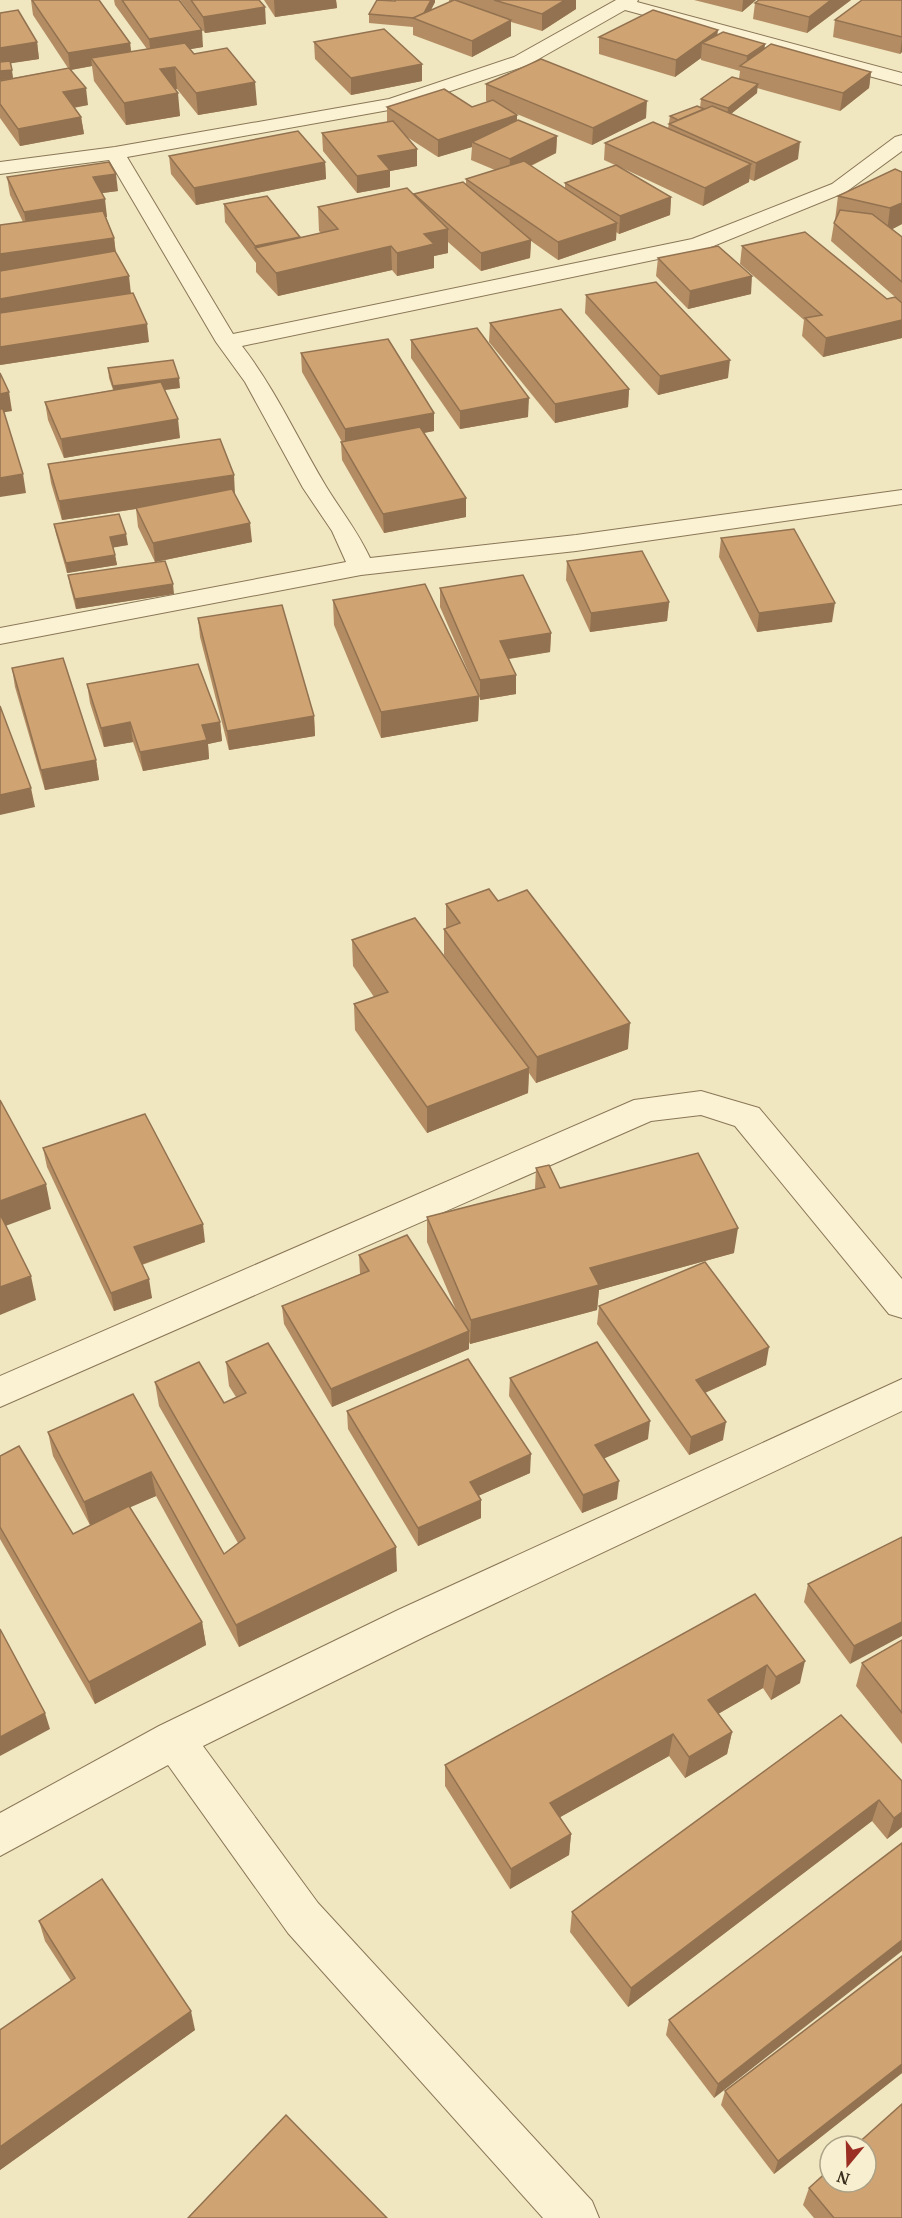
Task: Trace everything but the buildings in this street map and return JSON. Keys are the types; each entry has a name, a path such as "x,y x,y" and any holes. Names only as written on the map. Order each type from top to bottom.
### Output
{"street":[{"path":"0,168 115,153 393,104 521,61 626,2 902,79"},
{"path":"226,342 698,244 839,188 902,141"},
{"path":"115,153 226,342 256,380 315,488 345,531 361,567"},
{"path":"0,636 361,567 576,543 902,497"},
{"path":"0,1392 646,1109 701,1103 747,1117 902,1304"},
{"path":"0,1836 174,1740 412,1623 902,1394"},
{"path":"174,1740 303,1918 575,2218"}]}
